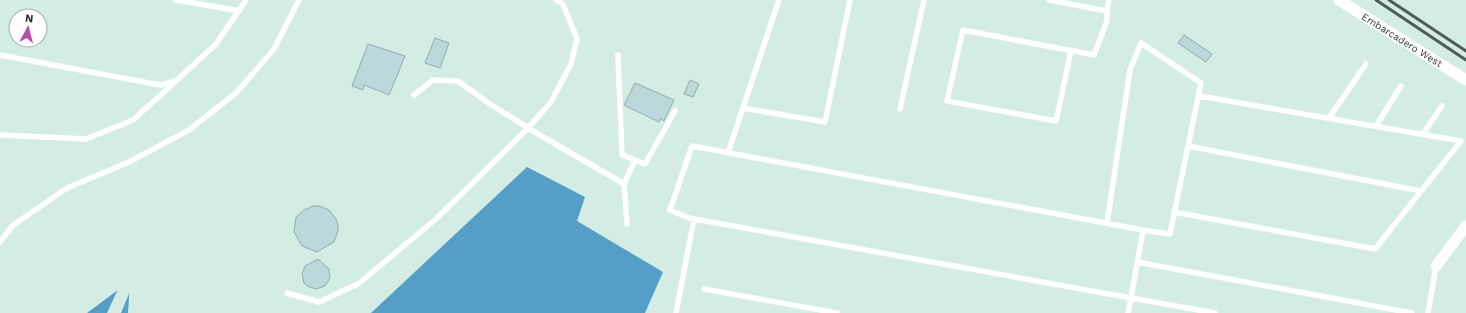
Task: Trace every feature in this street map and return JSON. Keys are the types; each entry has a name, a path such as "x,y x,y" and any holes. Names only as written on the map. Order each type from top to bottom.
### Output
{"street":[{"name":"Embarcadero West","path":"1339,0 1466,80"},
{"path":"1436,266 1466,226"}],"lane":[{"path":"176,0 240,11"},
{"path":"0,135 86,139 133,120 216,44 240,11 246,0"},
{"path":"0,242 12,226 68,188 129,162 189,130 236,93 274,49 299,0"},
{"path":"287,293 319,302 358,284 436,219 528,128 551,102 571,64 577,39 563,4 556,0"},
{"path":"728,153 779,0"},
{"path":"743,108 825,122 850,0"},
{"path":"900,109 924,0"},
{"path":"1049,0 1107,11"},
{"path":"1071,50 1056,122 947,101 963,30 1071,50 1094,55 1106,21 1109,0"},
{"path":"1107,223 1130,70 1141,44 1201,83 1170,234 1143,230 692,146 670,210 694,219 1215,313"},
{"path":"0,54 160,85 176,82"},
{"path":"618,55 622,155 645,164 675,111"},
{"path":"1329,118 1366,64"},
{"path":"414,95 433,80 458,80 490,104 528,128 624,184"},
{"path":"1376,126 1401,86"},
{"path":"1174,212 1375,249 1461,141 1199,96"},
{"path":"1423,134 1442,106"},
{"path":"1188,146 1421,191"},
{"path":"627,224 624,184 635,160"},
{"path":"676,313 694,219"},
{"path":"1128,313 1143,230"},
{"path":"1137,262 1412,313"},
{"path":"1428,313 1436,266"},
{"path":"704,289 837,313"}],"water":[{"path":"527,167 585,197 577,221 663,272 645,313 371,313"},
{"path":"130,281 128,313 87,313"}],"pier":[{"path":"130,279 132,281 131,289 121,313 107,313 119,287"}],"building":[{"path":"1184,35 1212,54 1206,62 1178,43"},
{"path":"435,38 449,43 440,68 425,63"},
{"path":"368,44 405,56 389,95 364,85 363,90 352,86"},
{"path":"690,80 699,84 693,97 684,94"},
{"path":"635,83 674,100 664,121 661,119 659,122 624,105"},
{"path":"313,206 319,206 329,210 336,219 338,225 338,231 334,242 317,252 302,246 294,232 296,217 304,210"},
{"path":"318,259 329,269 330,278 325,286 316,289 307,286 304,283 302,274 305,266"}],"railway":[{"path":"1376,0 1466,60"},
{"path":"1389,0 1466,51"}]}
